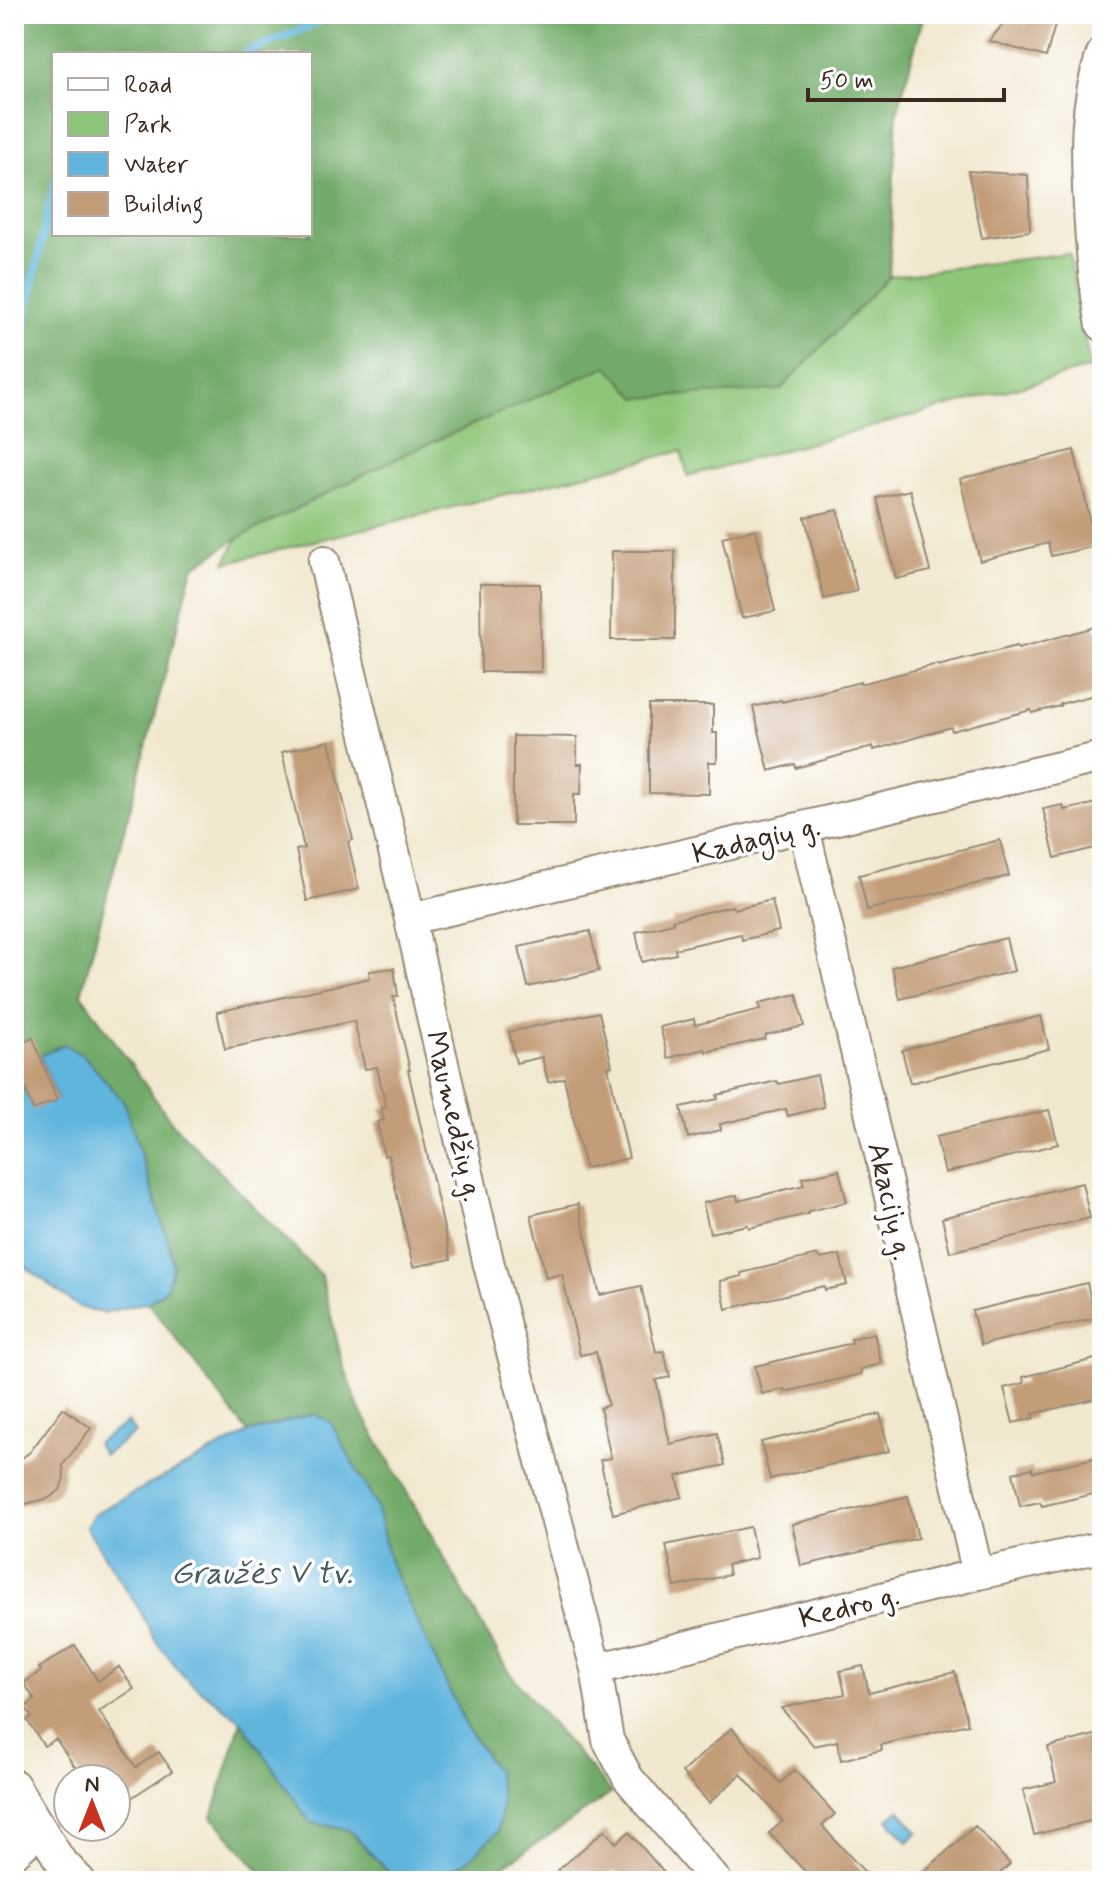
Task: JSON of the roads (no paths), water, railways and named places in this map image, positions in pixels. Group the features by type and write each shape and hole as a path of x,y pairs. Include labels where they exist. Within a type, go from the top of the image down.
{"street":[{"path":"1102,54 1096,69 1087,119 1087,171 1097,248 1095,292 1102,325"},
{"name":"Maumedžių g.","path":"324,561 489,1265 596,1669 608,1740 628,1778 716,1881"},
{"name":"Kadagių g.","path":"410,919 1102,757"},
{"name":"Akacijų g.","path":"804,828 978,1574"},
{"name":"Kedro g.","path":"596,1669 978,1574 1102,1547"},
{"path":"14,1785 59,1859 80,1881"},
{"path":"14,1853 41,1829"}],"water":[{"path":"64,1044 85,1057 124,1102 173,1265 166,1289 148,1302 103,1313 79,1307 14,1258 14,1061 33,1109 57,1099 40,1056"},
{"name":"Graužės V tv.","path":"312,1414 330,1421 376,1505 390,1563 467,1728 496,1771 502,1801 498,1832 466,1862 426,1881 394,1878 349,1830 310,1822 241,1721 184,1677 155,1640 139,1609 86,1527 95,1513 248,1433"},
{"path":"128,1422 135,1433 104,1455 96,1444"},
{"path":"899,1810 918,1832 908,1842 888,1819"}],"waterway":[{"path":"249,52 337,14"},
{"path":"14,372 52,193"}]}
